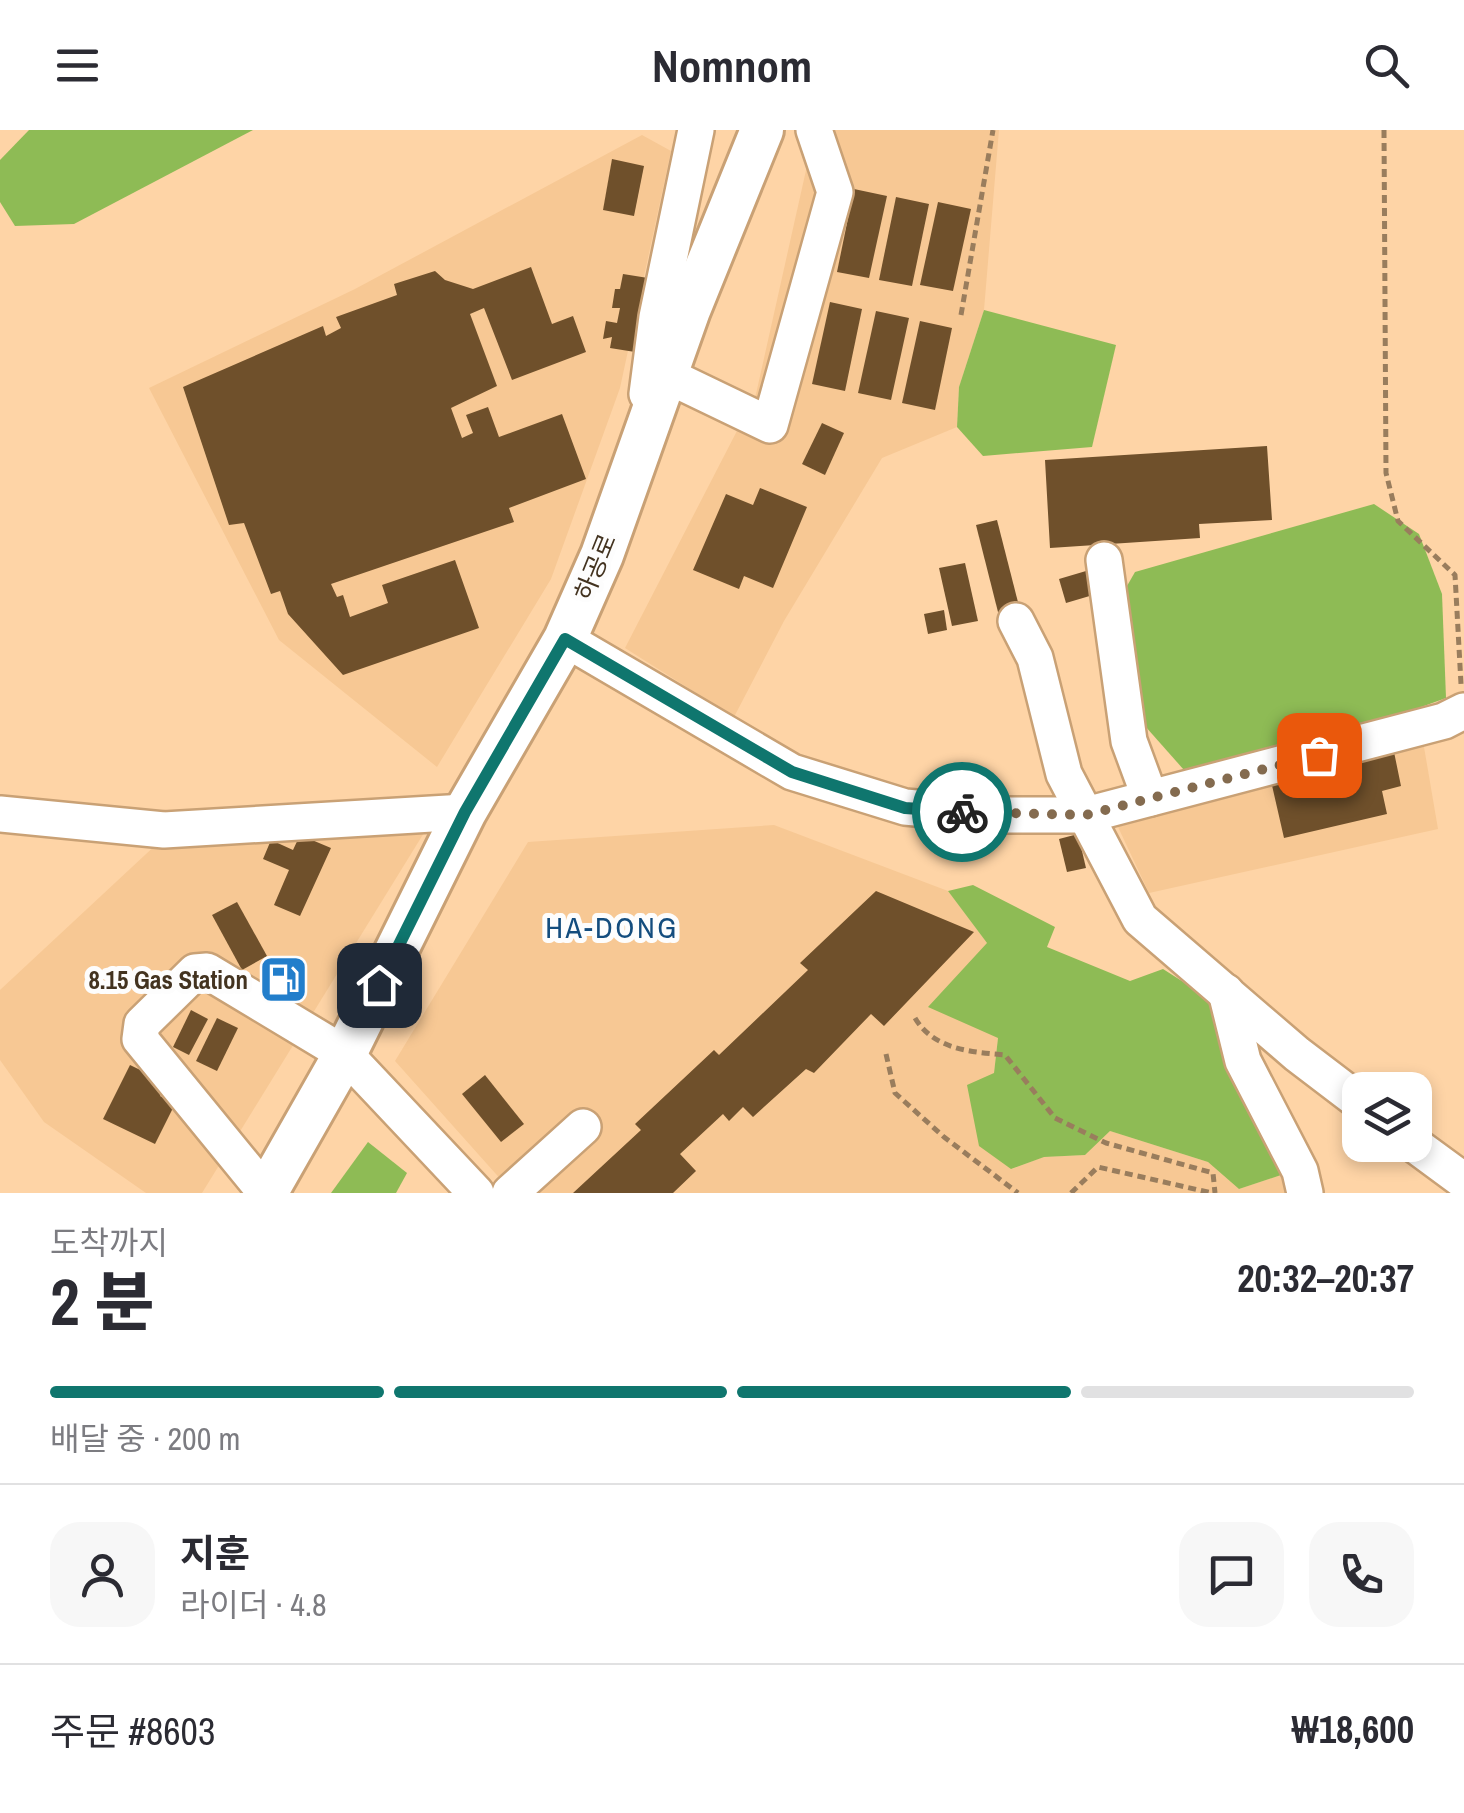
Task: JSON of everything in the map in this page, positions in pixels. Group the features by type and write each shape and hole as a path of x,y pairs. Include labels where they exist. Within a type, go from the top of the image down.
{"main road":[{"name":"하공로","path":"266,1193 345,1054 465,812 565,639 602,555 666,374 762,130"}],"street":[{"path":"640,446 657,317 696,130"},
{"path":"666,374 770,425 835,192 814,130"},
{"path":"1104,560 1129,740 1150,798"},
{"path":"1016,621 1035,658 1064,774 1140,919 1342,1087"},
{"path":"565,639 792,772 905,808 1086,815 1444,721 1463,711"},
{"path":"0,814 164,830 465,812"},
{"path":"266,1193 140,1038 142,1024 195,972 207,972 345,1054 476,1193"},
{"path":"1226,992 1244,1061 1300,1170 1304,1193"},
{"path":"510,1193 583,1127"},
{"path":"1432,1157 1464,1182"}],"path":[{"path":"961,315 993,130"},
{"path":"1384,130 1386,473 1398,522 1454,575 1463,711"},
{"path":"915,1018 921,1028 957,1050 1006,1055 1054,1118 1106,1143 1213,1174 1213,1193 1098,1166 1070,1193"},
{"path":"886,1054 895,1094 944,1138 1018,1193"}],"shaded area":[{"path":"815,130 999,130 984,310 959,387 957,427 882,458 784,621 734,717 625,648 756,394"},
{"path":"642,135 671,151 620,388 551,579 437,767 279,640 149,388 355,289"},
{"path":"1423,741 1438,829 1149,893 1118,827"},
{"path":"774,825 948,891 987,943 998,1038 994,1073 1012,1169 1043,1157 1085,1155 1110,1131 1208,1162 1239,1189 1290,1172 1290,1193 513,1193 395,1061 528,842"},
{"path":"427,828 202,1193 146,1193 44,1122 0,1060 0,990 160,841"}],"green space":[{"path":"29,130 253,130 74,224 15,226 0,202 0,160"},
{"path":"984,310 1116,345 1092,447 983,456 957,427 959,387"},
{"path":"1374,504 1419,534 1442,594 1446,698 1347,734 1184,770 1145,726 1123,593 1135,572"},
{"path":"973,885 1055,927 1047,947 1130,981 1163,969 1207,997 1234,1065 1290,1172 1239,1189 1208,1162 1110,1131 1085,1155 1044,1157 1011,1169 979,1146 967,1085 994,1073 998,1038 928,1007 987,943 948,891"},
{"path":"368,1142 407,1173 396,1193 331,1193"}],"building":[{"path":"612,159 644,166 634,216 603,210"},
{"path":"854,189 887,196 869,278 837,272"},
{"path":"896,197 929,204 912,286 879,280"},
{"path":"938,202 971,209 953,291 920,285"},
{"path":"531,267 552,324 573,316 586,352 512,380 484,308 470,314 497,386 451,408 462,438 473,433 466,415 488,407 499,437 562,414 586,479 509,508 514,522 331,584 337,597 343,595 350,617 388,603 382,585 455,560 479,628 343,675 288,614 280,591 271,594 244,523 229,525 183,387 323,326 326,336 341,328 336,317 397,295 394,284 435,271 445,280 473,289"},
{"path":"623,274 648,278 635,352 610,348 612,337 603,339 606,321 617,323 620,308 612,308"},
{"path":"830,302 862,309 845,391 812,384"},
{"path":"876,311 909,318 891,400 858,393"},
{"path":"920,321 952,328 935,410 902,403"},
{"path":"822,423 844,433 825,475 802,464"},
{"path":"1267,446 1272,520 1199,524 1200,538 1050,548 1045,460"},
{"path":"760,488 807,507 773,588 744,576 739,589 693,570 726,494 753,505"},
{"path":"997,520 1020,610 999,616 976,525"},
{"path":"965,563 978,621 952,626 939,568"},
{"path":"1086,571 1093,595 1066,603 1059,579"},
{"path":"944,610 947,630 928,634 924,614"},
{"path":"1394,752 1401,786 1382,791 1387,814 1284,838 1271,781"},
{"path":"1078,834 1086,868 1067,872 1059,839"},
{"path":"300,835 331,848 300,916 274,905 289,870 263,859 271,840 293,850"},
{"path":"876,891 974,932 884,1026 871,1014 814,1073 806,1069 753,1117 743,1107 729,1121 723,1114 680,1154 696,1171 673,1193 573,1193 641,1130 635,1124 714,1050 719,1055 808,970 800,963"},
{"path":"237,902 267,956 242,970 212,915"},
{"path":"191,1010 208,1019 189,1055 173,1047"},
{"path":"217,1018 238,1028 217,1071 196,1061"},
{"path":"130,1065 167,1083 160,1096 175,1104 155,1144 103,1119"},
{"path":"485,1075 524,1124 501,1142 462,1094"}],"way so far":[{"path":"962,812 1086,815 1319,755"}],"place":[{"name":"8.15 Gas Station","path":"283,980"}],"district":[{"name":"HA-DONG","path":"612,927"}],"route":[{"path":"379,985 465,812 565,639 792,772 905,808 962,812"}]}
